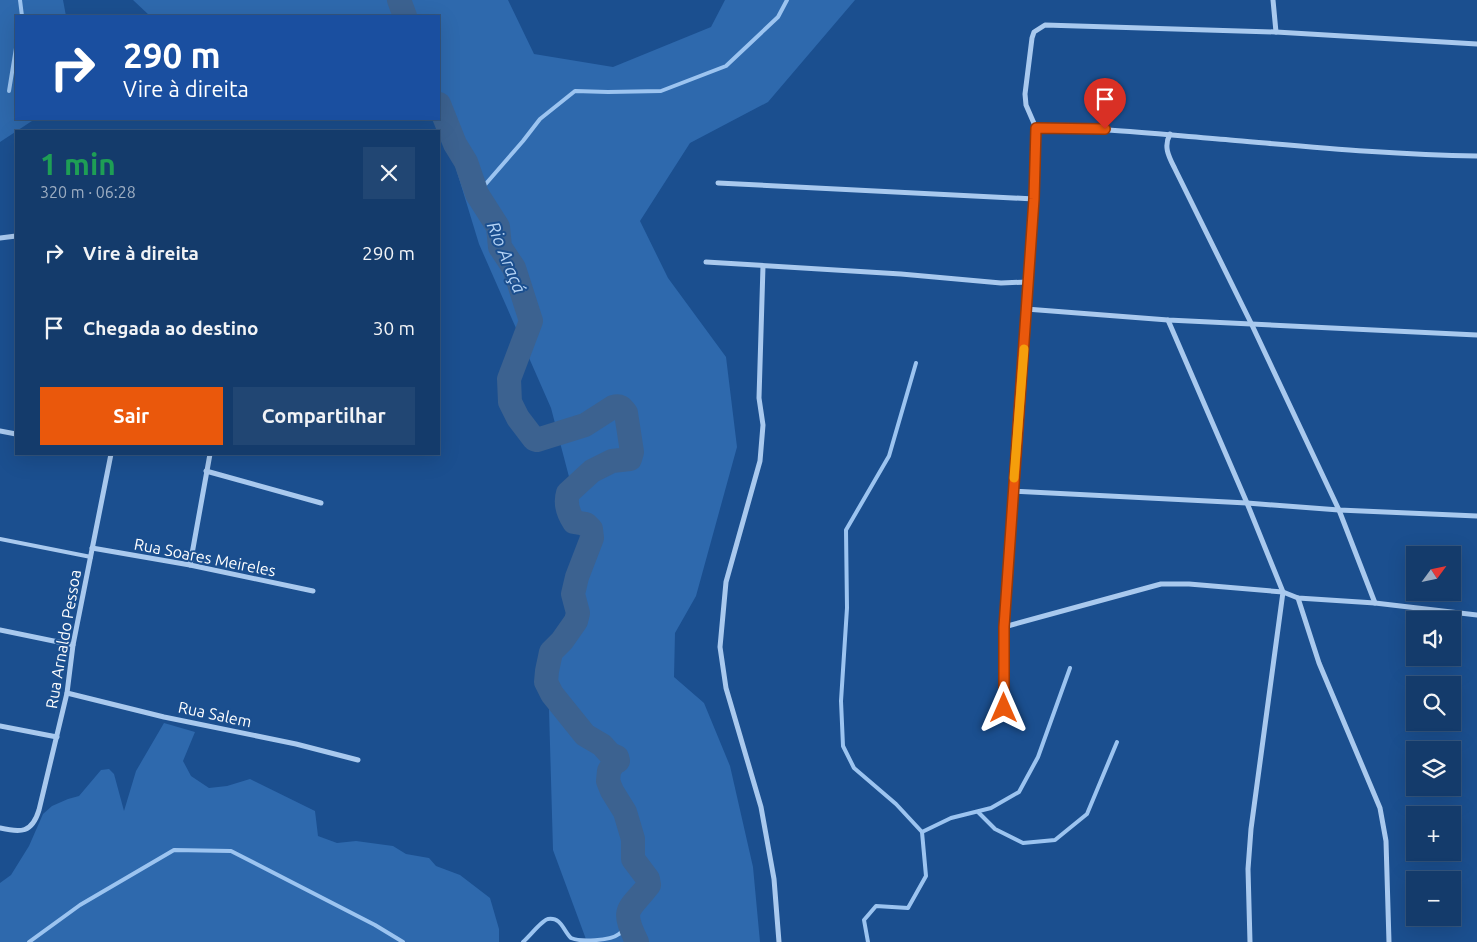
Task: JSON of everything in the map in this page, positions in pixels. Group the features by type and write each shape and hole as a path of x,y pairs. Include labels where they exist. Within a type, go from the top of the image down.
{"street":[{"path":"1273,0 1276,32"},
{"path":"1004,708 1004,627 1034,199 1036,128 1026,105 1025,94 1034,32 1045,25 1276,32 1477,44"},
{"path":"1036,128 1096,128 1435,156 1477,156"},
{"path":"1170,134 1166,141 1166,148 1174,169 1251,323 1339,510 1375,603"},
{"path":"718,183 1034,199"},
{"path":"0,240 15,236"},
{"path":"706,262 1001,282 1027,282"},
{"path":"763,266 759,398 763,425 760,461 726,582 720,647 726,688 761,807 774,879 779,942"},
{"path":"1026,309 1168,320 1477,335"},
{"path":"1168,320 1247,503 1283,592 1251,829 1248,869 1250,942"},
{"path":"0,431 15,434"},
{"name":"Rua Arnaldo Pessoa","path":"0,828 20,831 31,827 39,810 67,693 73,645 111,455"},
{"path":"190,565 210,455"},
{"path":"206,471 321,503"},
{"path":"1013,491 1477,516"},
{"name":"Rua Soares Meireles","path":"92,548 190,565 313,591"},
{"path":"1004,627 1161,584 1189,584 1283,592 1298,598 1375,603 1477,615"},
{"path":"1298,598 1320,663 1380,808 1386,841 1390,942"},
{"path":"0,630 73,645"},
{"name":"Rua Salem","path":"67,693 164,717 296,744 358,760"},
{"path":"0,726 57,737"}],"lane":[{"path":"0,539 91,557"}],"shaded area":[{"path":"0,0 63,0 66,15 15,15 15,120 33,120 18,130 15,130 15,132 0,142"},
{"path":"133,0 508,0 534,54 613,67 711,27 725,0 855,0 768,102 690,143 640,221 668,278 726,357 737,447 696,596 675,633 674,677 704,703 730,766 753,867 760,942 587,942 553,850 548,674 590,557 551,408 479,244 440,116 440,15 149,15"},
{"path":"164,723 195,732 183,761 191,776 209,788 227,786 250,779 315,811 318,836 337,843 356,841 393,846 406,854 429,858 436,866 460,875 490,898 499,929 499,942 0,942 0,883 11,875 29,846 43,814 52,806 79,796 101,770 109,769 114,774 124,811 136,771"}],"waterway":[{"path":"20,0 22,15"},
{"name":"Rio Araçá","path":"399,0 405,15"},
{"path":"477,194 540,119 575,91 661,91 726,66 778,17 787,0"},
{"path":"9,91 15,54"},
{"name":"Rio Araçá","path":"440,106 455,144 466,162 477,194 498,227 500,247 514,268 531,321 509,379 510,402 518,418 534,439 537,440 585,425 613,407 621,407 626,413 632,452 630,459 612,461 592,471 568,493 567,504 572,519 574,522 586,524 591,529 592,538 577,577 573,594 578,613 576,621 562,641 551,652 546,682 552,694 585,735 617,757 618,761 613,764 609,771 608,781 625,812 633,839 633,859 648,879 649,885 629,910 629,922 637,942"},
{"path":"868,942 864,920 876,906 908,908 926,876 922,832 896,804 854,768 843,746 841,701 847,608 846,530 889,456 916,363"},
{"path":"922,832 951,818 991,808 1019,792 1038,757 1070,668"},
{"path":"978,812 995,829 1023,843 1055,840 1087,814 1117,742"},
{"path":"29,942 80,905 174,850 231,851 375,925 403,942"},
{"path":"523,942 539,925 548,919 559,922 571,938 588,940 615,936 624,930 628,921"}],"slow traffic":[{"path":"1014,478 1024,349"}],"route":[{"path":"1004,708 1004,627 1034,199 1036,128 1105,129"}]}
